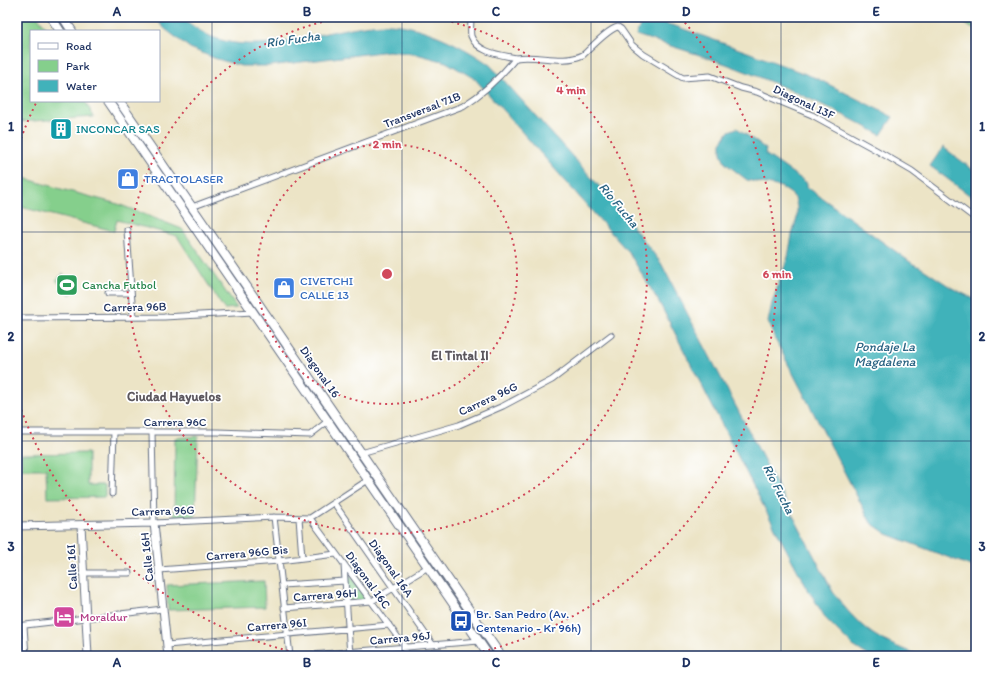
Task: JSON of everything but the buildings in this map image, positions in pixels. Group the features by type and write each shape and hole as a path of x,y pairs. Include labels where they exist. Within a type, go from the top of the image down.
{"main road":[{"path":"51,17 59,30"},
{"path":"63,17 71,30"},
{"name":"Diagonal 16","path":"109,102 487,654"},
{"name":"Diagonal 16","path":"120,102 502,656"}],"street":[{"path":"471,17 471,36 476,44 486,51 516,58"},
{"name":"Diagonal 13F","path":"516,58 541,57 558,60 578,57 583,55 609,31 618,27 632,45 643,54 683,78 710,76 741,88 757,92 812,115 912,171 976,219"},
{"name":"Transversal 71B","path":"192,207 463,106 476,98 502,74 516,58"},
{"path":"127,230 133,317"},
{"path":"108,293 131,293"},
{"name":"Carrera 96B","path":"17,318 133,317 253,312"},
{"name":"Carrera 96G","path":"361,453 459,425 503,406 552,380 610,335"},
{"name":"Carrera 96C","path":"17,432 217,432 310,435 328,421"},
{"path":"112,494 114,432"},
{"name":"Calle 16H","path":"152,432 154,523 168,656"},
{"path":"310,518 368,480"},
{"name":"Diagonal 16A","path":"334,503 433,645"},
{"path":"274,517 290,656"},
{"name":"Carrera 96G","path":"17,526 154,523 274,517 310,518"},
{"path":"299,518 302,558"},
{"name":"Diagonal 16C","path":"310,518 405,647"},
{"name":"Calle 16I","path":"81,525 88,656"},
{"name":"Carrera 96G Bis","path":"159,570 279,561 336,554"},
{"path":"344,564 350,654"},
{"name":"Carrera 96H","path":"284,608 372,601 428,566"},
{"path":"83,573 129,573"},
{"path":"282,586 345,581"},
{"path":"17,626 163,609"},
{"path":"24,626 26,656"},
{"name":"Carrera 96I","path":"167,645 389,626"},
{"name":"Carrera 96J","path":"299,656 350,654 405,647 479,641"},
{"path":"405,647 406,656"}],"green space":[{"path":"17,17 38,17 48,30 30,30 30,102 86,102 94,117 17,122"},
{"path":"955,17 976,17 976,31"},
{"path":"17,176 118,204 182,229 237,308 224,309 177,236 117,220 114,231 17,206"},
{"name":"Cancha Futbol","path":"63,274 77,289 70,295 56,280"},
{"path":"198,436 195,516 174,517 175,438"},
{"path":"88,453 88,485 105,485 105,497 47,498 46,469 22,469 21,454"},
{"path":"346,571 349,574 367,600 347,600"},
{"path":"264,581 265,607 168,610 167,585"}],"water":[{"name":"Río Fucha","path":"154,17 182,17 199,30 220,40 243,44 292,40 366,26 389,24 402,25 428,32 442,38 490,65 617,206 661,263 833,592 851,614 873,634 891,644 921,656 869,656 853,646 826,619 803,581 766,511 659,302 629,253 475,79 446,62 420,55 389,51 269,66 241,66 214,58 190,48 165,29"},
{"path":"643,18 675,26 816,78 893,117 881,135 805,96 766,80 715,60 636,35"},
{"name":"Pondaje La Magdalena","path":"737,128 766,149 765,154 807,183 807,187 913,264 952,288 976,300 976,568 887,534 871,523 775,339 768,322 772,303 788,257 797,218 797,207 795,198 781,187 747,180 725,163 721,153 721,143 729,131"},
{"path":"943,147 976,172 976,200 930,166"}],"place":[{"name":"INCONCAR SAS","path":"61,129"},
{"name":"TRACTOLASER","path":"128,179"},
{"name":"Cancha Futbol","path":"67,285"},
{"name":"CIVETCHI CALLE 13","path":"284,288"},
{"name":"Moraldur","path":"64,617"},
{"name":"Br. San Pedro (Av. Centenario - Kr 96h)","path":"461,621"}],"district":[{"name":"El Tintal II","path":"460,355"},
{"name":"Ciudad Hayuelos","path":"174,396"}]}
